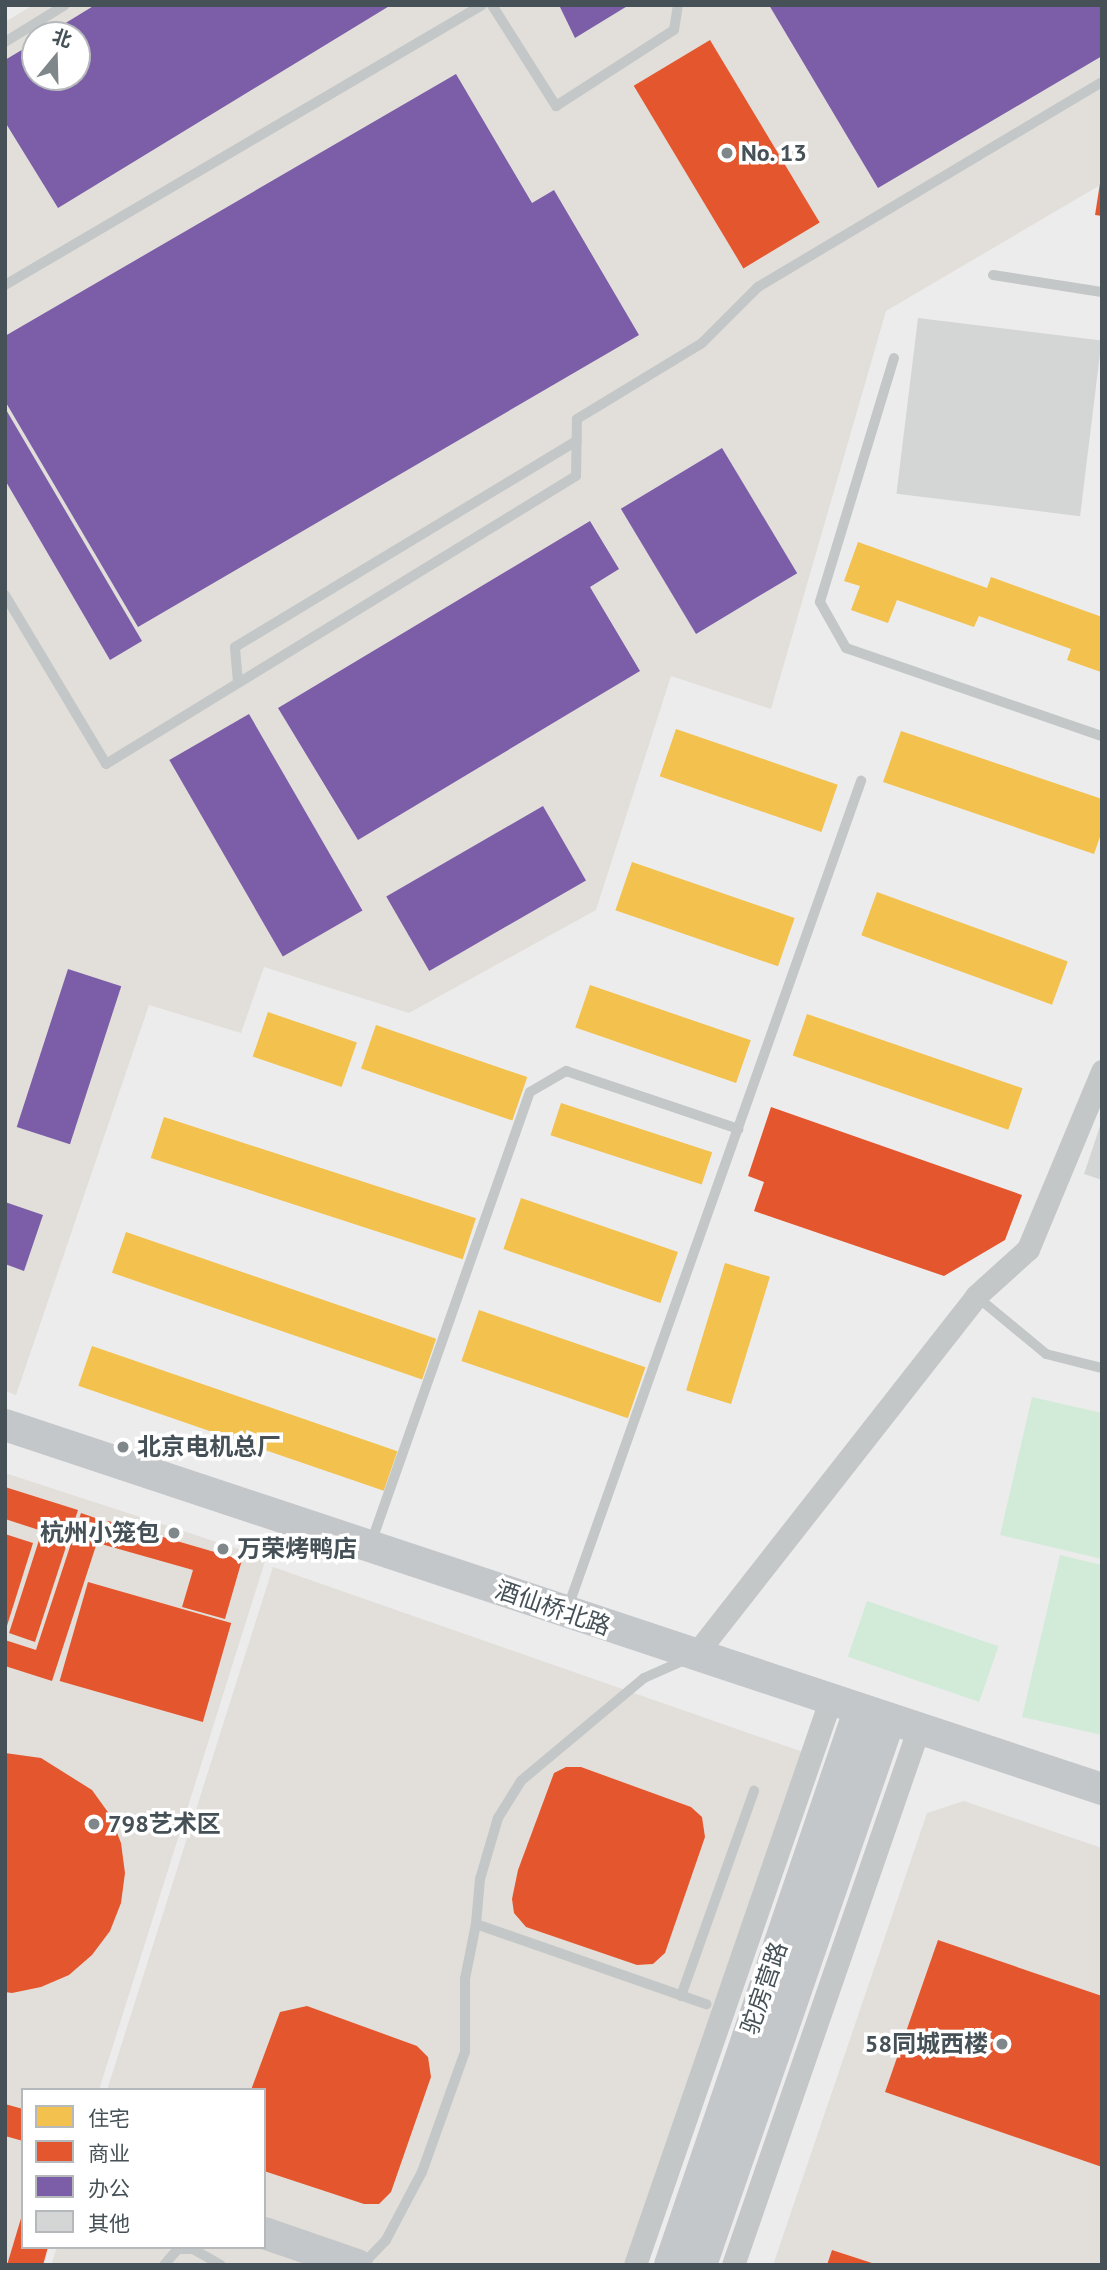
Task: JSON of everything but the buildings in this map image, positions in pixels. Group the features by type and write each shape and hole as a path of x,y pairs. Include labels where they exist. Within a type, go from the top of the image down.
{"street":[{"path":"695,1656 976,1296 1028,1249 1102,1071"},
{"name":"酒仙桥北路","path":"5,1425 370,1545 844,1706 1102,1789"},
{"path":"635,2265 844,1706"},
{"name":"驼房营路","path":"670,2265 844,1706"},
{"path":"733,2265 904,1725"},
{"name":"驼房营路","path":"701,2265 904,1725"},
{"path":"266,2234 359,2265"}],"lane":[{"path":"5,42 65,5"},
{"path":"5,285 482,5"},
{"path":"492,5 556,106 674,30 678,5"},
{"path":"5,595 106,764 576,476 578,419 702,343 758,287 1102,82"},
{"path":"993,275 1102,292"},
{"path":"894,358 820,602 846,648 1102,736"},
{"path":"238,682 235,647 577,441"},
{"path":"566,1613 861,781"},
{"path":"370,1545 530,1092 566,1071 738,1129"},
{"path":"976,1296 1046,1354 1102,1368"},
{"path":"359,2265 386,2240 422,2172 465,2052 465,1979 476,1924 480,1879 498,1818 522,1781 645,1678 695,1656"},
{"path":"681,1996 754,1791"},
{"path":"476,1924 705,2004"},
{"path":"164,2265 177,2249 193,2249 221,2265"}],"shaded area":[{"path":"33,5 1102,5 1102,184 886,311 771,709 671,676 596,910 409,1013 264,967 241,1033 149,1005 16,1395 5,1391 5,22"},
{"name":"798艺术区","path":"5,1473 266,1558 100,2088 21,2088 21,2249 48,2249 44,2265 5,2265"},
{"path":"273,1567 803,1752 628,2265 51,2265 56,2249 266,2249 266,2088 108,2088"},
{"path":"964,1801 1102,1848 1102,2265 773,2265 927,1813"}],"green space":[{"path":"1032,1397 1102,1413 1102,1559 1000,1535"},
{"path":"1060,1555 1102,1565 1102,1735 1022,1717"},
{"path":"867,1601 998,1646 979,1702 848,1657"}],"place":[{"name":"No. 13","path":"727,153"},
{"name":"北京电机总厂","path":"123,1447"},
{"name":"杭州小笼包","path":"174,1533"},
{"name":"万荣烤鸭店","path":"223,1549"},
{"name":"798艺术区","path":"94,1824"},
{"name":"58同城西楼","path":"1002,2044"}]}
